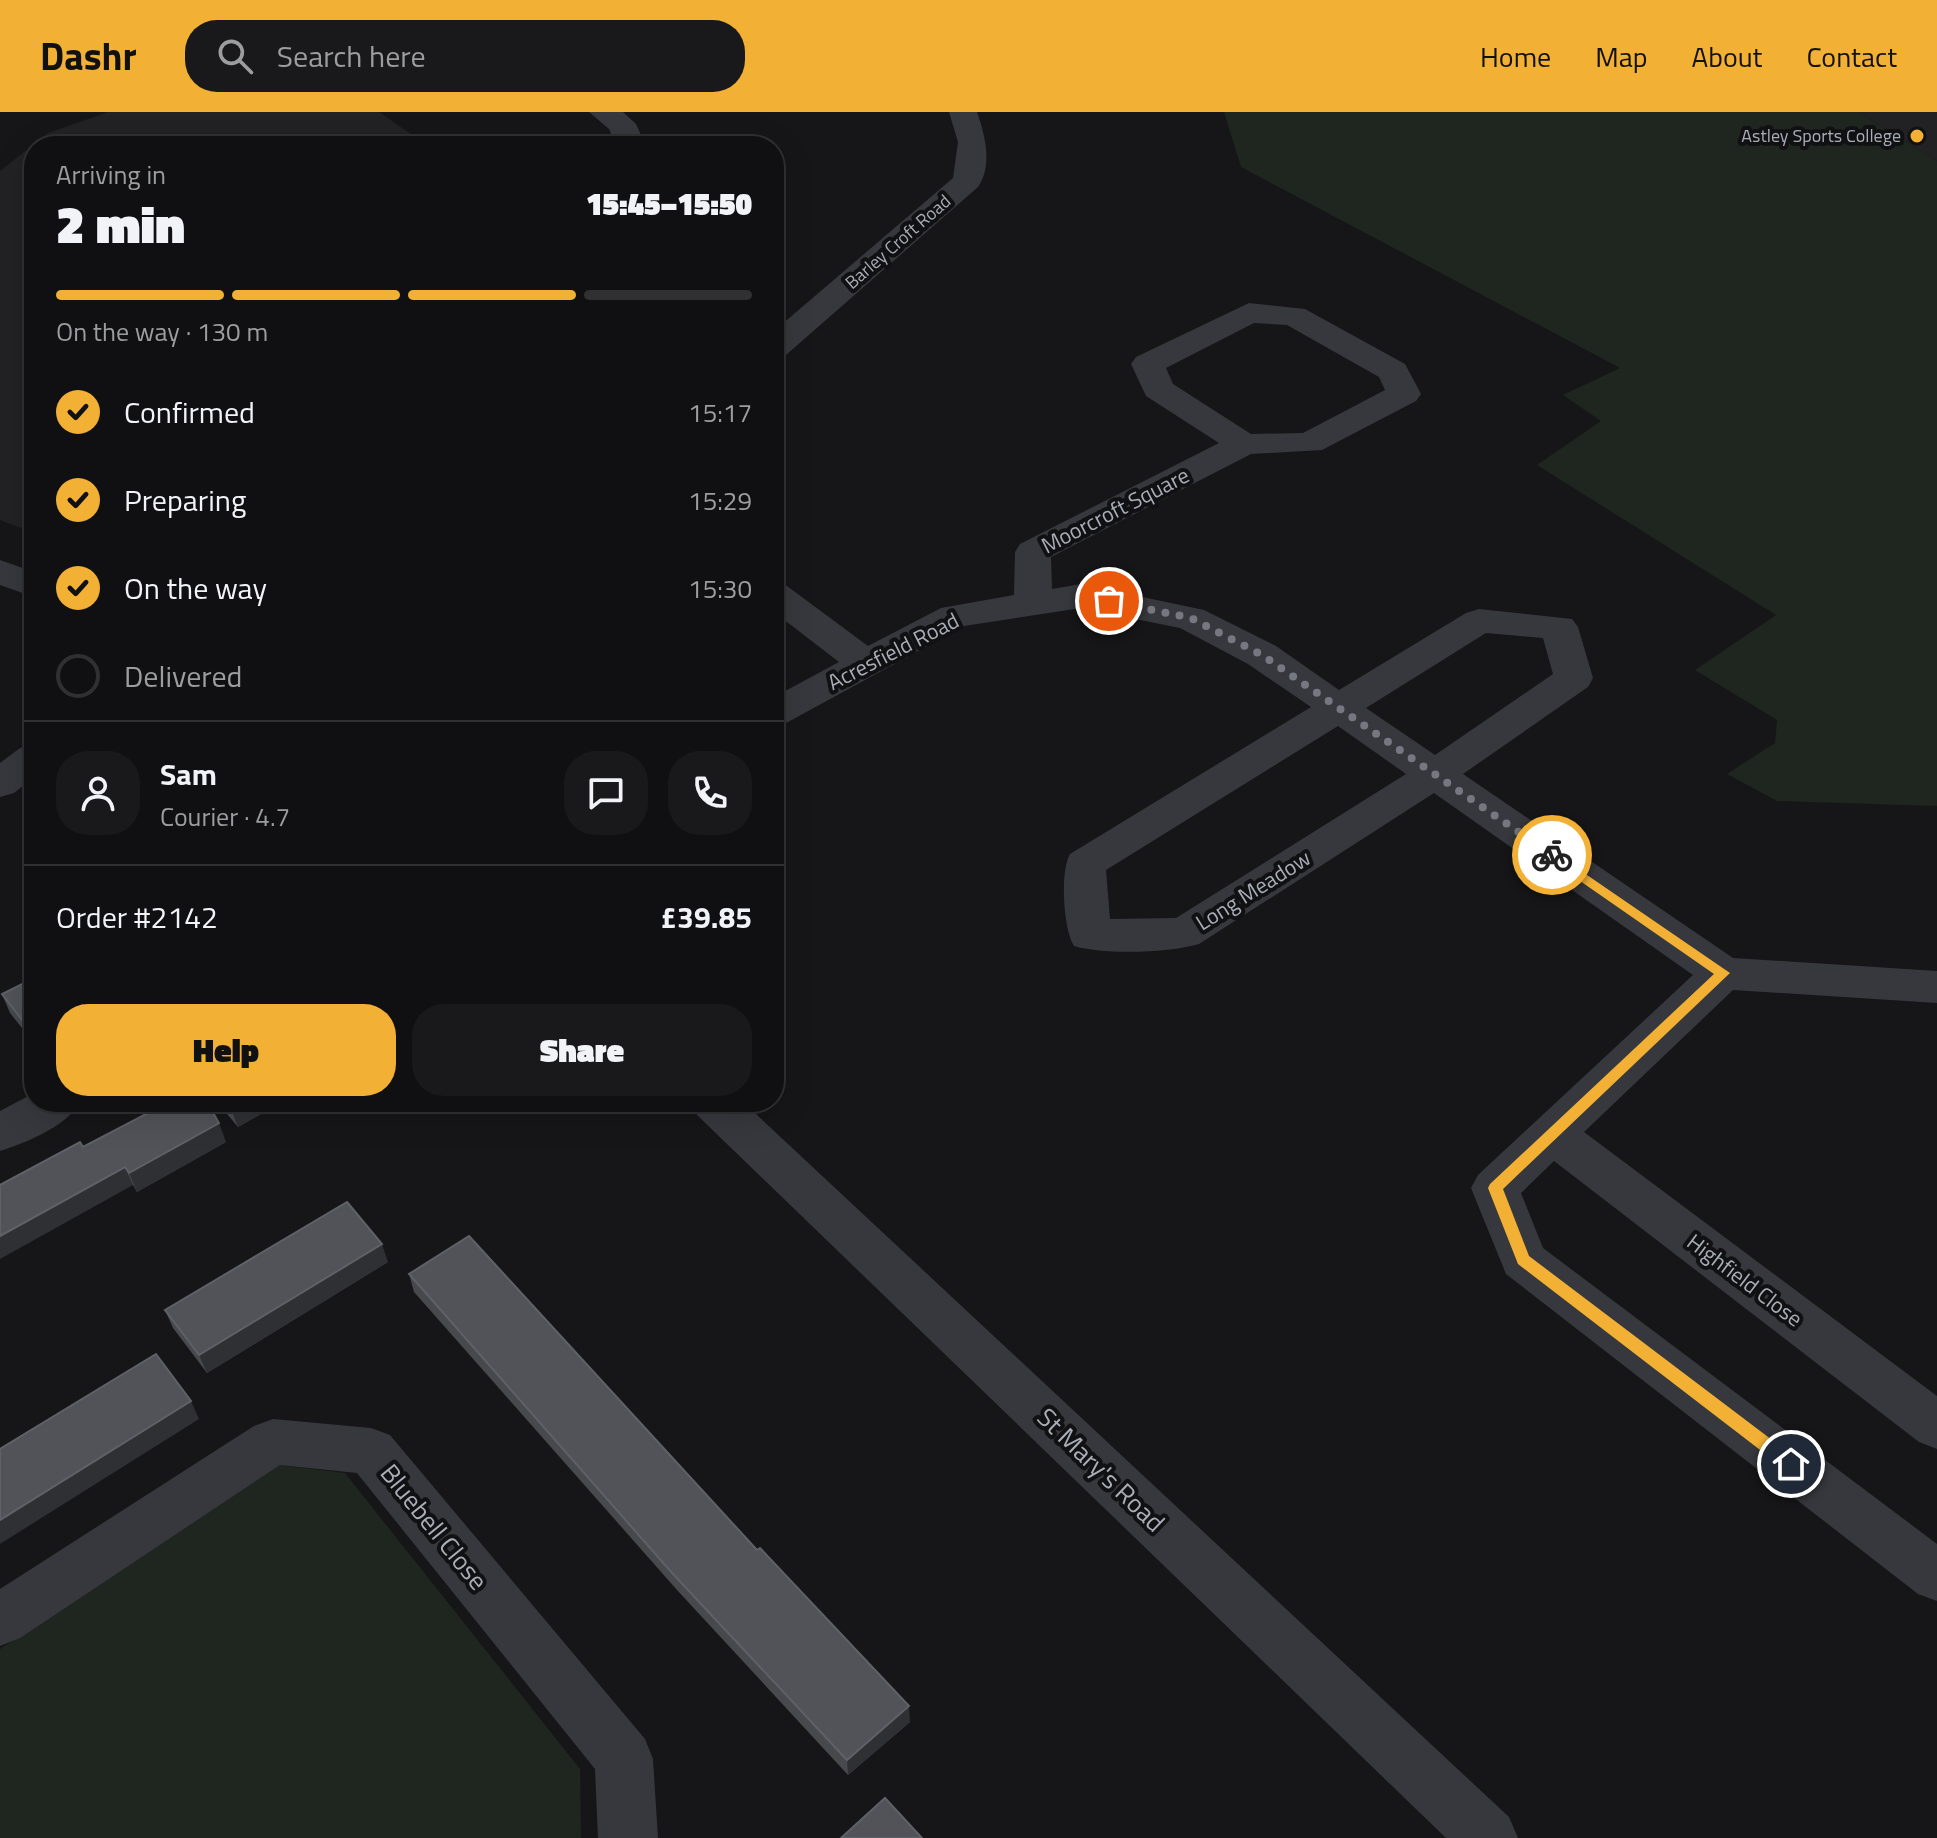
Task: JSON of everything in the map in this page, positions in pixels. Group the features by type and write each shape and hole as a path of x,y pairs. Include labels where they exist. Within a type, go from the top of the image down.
{"street":[{"path":"603,112 622,124 627,136"},
{"name":"Barley Croft Road","path":"784,339 967,181 973,142 963,112"},
{"name":"Moorcroft Square","path":"1033,603 1033,552 1244,444 1310,443 1404,394 1393,371 1294,316 1249,313 1148,364 1158,389 1244,444"},
{"path":"0,571 24,582"},
{"name":"Acresfield Road","path":"784,708 954,616 1081,596 1191,618 1262,655 1723,973"},
{"path":"784,602 866,664"},
{"name":"Long Meadow","path":"1479,621 1559,627 1574,678 1435,774 1184,933 1089,935 1085,864 1338,707 1479,621"},
{"path":"0,783 24,765"},
{"path":"1937,987 1723,973 1495,1188 1523,1260 1937,1576"},
{"path":"0,1133 39,1112"},
{"name":"St Mary's Road","path":"724,1112 1488,1838"},
{"name":"Highfield Close","path":"1553,1134 1937,1426"},
{"name":"Bluebell Close","path":"0,1620 273,1442 371,1451 624,1759 628,1838"}],"shaded area":[{"path":"108,112 379,112 414,136 44,136"},
{"path":"1224,112 1858,112 1937,161 1937,806 1777,801 1727,774 1775,743 1777,720 1695,670 1776,615 1537,465 1601,421 1563,395 1620,368 1241,167"},
{"name":"Astley Sports College","path":"1858,112 1937,112 1937,161"},
{"path":"24,152 24,529 0,520 0,171"},
{"path":"280,1465 345,1473 580,1769 581,1838 0,1838 0,1649"}],"building":[{"path":"24,983 24,1022 2,994"},
{"path":"150,1112 213,1112 219,1123 129,1173 125,1167 0,1236 0,1185 80,1142 83,1147"},
{"path":"347,1202 382,1244 199,1355 165,1310"},
{"path":"469,1236 757,1550 760,1548 909,1706 847,1760 673,1574 409,1274"},
{"path":"156,1354 191,1401 0,1520 0,1449"},
{"path":"885,1798 922,1838 841,1838"}],"way so far":[{"path":"1109,601 1191,618 1262,655 1552,855"}],"place":[{"name":"Astley Sports College","path":"1917,136"}],"route":[{"path":"1552,855 1723,973 1495,1188 1523,1260 1791,1464"}]}
